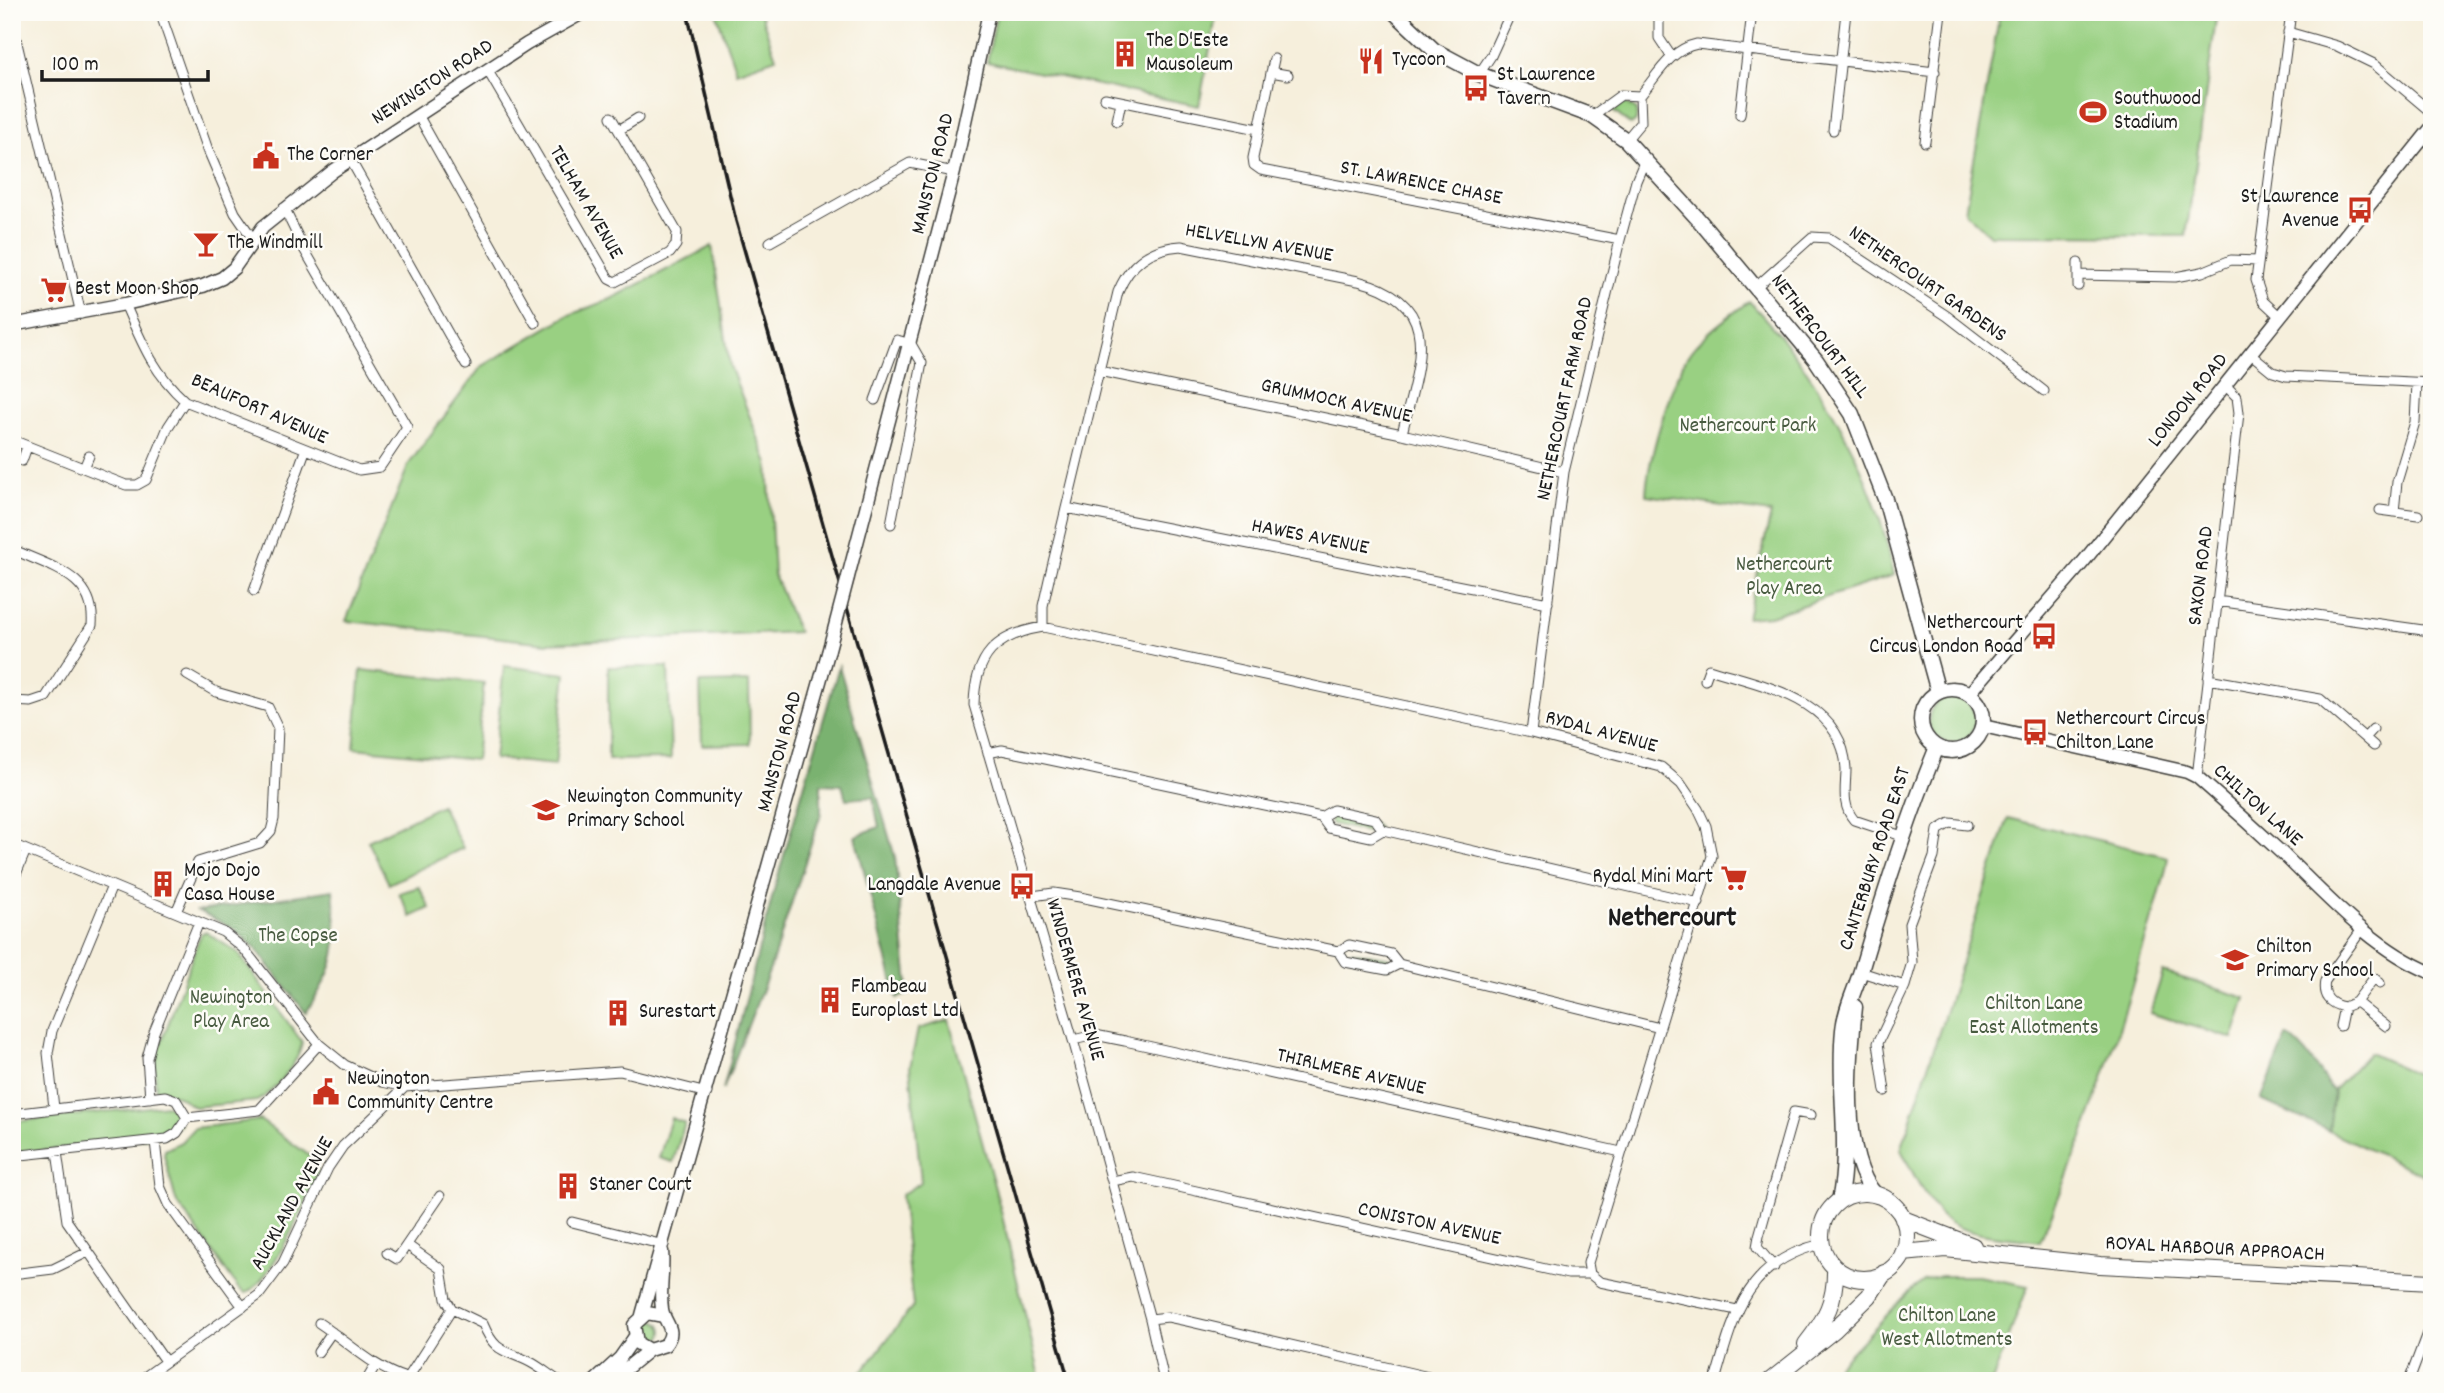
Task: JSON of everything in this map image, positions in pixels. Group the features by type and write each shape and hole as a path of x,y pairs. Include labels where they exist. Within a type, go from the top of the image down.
{"highway":[{"path":"1770,1381 1794,1359 1834,1331 1869,1296 1884,1273 1903,1254 1906,1236 1903,1219 1893,1205 1876,1195 1863,1193 1839,1201 1824,1220 1822,1244 1835,1268 1836,1292 1829,1313 1794,1359"},
{"name":"ROYAL HARBOUR APPROACH","path":"1903,1219 1996,1253"},
{"name":"ROYAL HARBOUR APPROACH","path":"1903,1254 1928,1249 1996,1253 2100,1265 2432,1282"},
{"path":"1835,1268 1854,1278 1864,1279 1884,1273"}],"main road":[{"name":"NEWINGTON ROAD","path":"12,325 81,314 203,286 222,278 234,268 253,239 284,208 350,159 584,12"},
{"name":"MANSTON ROAD","path":"595,1381 620,1358 634,1338 634,1325 642,1315 655,1262 663,1248 911,344 954,172 989,12"},
{"name":"NETHERCOURT HILL","path":"1394,12 1434,50 1479,74 1592,116 1626,140 1756,286 1816,360 1852,414 1902,551 1929,668 1938,692"},
{"name":"LONDON ROAD","path":"1969,694 2084,561 2432,127"},
{"path":"1954,688 1969,694 1981,708 1983,726 1972,744 1952,751 1937,747 1926,736 1921,717 1928,700 1938,692 1954,688"},
{"name":"CHILTON LANE","path":"1983,726 2188,772 2250,822 2362,928 2429,968"},
{"name":"CANTERBURY ROAD EAST","path":"1839,1201 1845,1174 1840,1072 1846,1010 1859,978 1902,835 1937,747"},
{"name":"CANTERBURY ROAD EAST","path":"1859,978 1850,1075 1855,1144 1866,1184 1876,1195"},
{"name":"MANSTON ROAD","path":"611,1381 649,1350 657,1350 669,1341 671,1326 664,1316 663,1248"},
{"path":"642,1315 653,1312 664,1316"},
{"path":"634,1338 649,1350"}],"street":[{"path":"160,12 208,150 235,213 253,239"},
{"path":"1479,74 1492,55 1511,12"},
{"path":"1659,12 1659,38 1671,56"},
{"path":"1741,116 1752,12"},
{"path":"1833,130 1846,12"},
{"path":"1926,142 1941,12"},
{"path":"2279,316 2263,301 2259,291 2258,261 2291,12"},
{"path":"12,22 81,314"},
{"path":"2288,33 2337,46 2374,64 2432,113"},
{"path":"1626,140 1641,122 1640,96 1671,56 1682,47 1697,44 1935,72"},
{"name":"ST. LAWRENCE CHASE","path":"1274,59 1252,158 1254,165 1261,170 1620,240"},
{"name":"TELHAM AVENUE","path":"488,71 608,279 615,282 670,253 676,245 677,233 611,117"},
{"path":"1271,72 1288,75"},
{"path":"1592,116 1621,95 1640,96"},
{"path":"1105,98 1258,129"},
{"path":"1117,121 1121,102"},
{"path":"418,115 536,323"},
{"path":"619,130 638,118"},
{"path":"350,159 466,365"},
{"name":"NETHERCOURT FARM ROAD","path":"1531,733 1564,472 1620,240 1636,181 1645,160"},
{"path":"770,242 910,163 954,172"},
{"name":"BEAUFORT AVENUE","path":"125,304 145,352 163,381 185,401 305,451 359,470 373,471 386,463 407,427 304,249 284,208"},
{"name":"NETHERCOURT GARDENS","path":"1756,286 1812,237 1829,238 1947,316 2044,391"},
{"name":"HELVELLYN AVENUE","path":"1043,627 1043,606 1099,371 1125,275 1150,253 1165,247 1181,246 1377,285 1399,297 1412,312 1420,336 1419,357 1402,434"},
{"path":"2078,275 2175,277 2202,272 2231,260 2258,261"},
{"path":"2078,263 2078,286"},
{"path":"875,400 897,340 911,344"},
{"name":"MANSTON ROAD","path":"891,524 922,363 911,344"},
{"path":"2251,354 2273,372 2286,376 2432,383"},
{"name":"GRUMMOCK AVENUE","path":"1099,371 1402,434 1564,472"},
{"path":"2393,512 2397,482 2415,422 2417,383"},
{"name":"SAXON ROAD","path":"2197,777 2239,413 2237,397 2225,384"},
{"path":"15,441 126,485 137,485 146,480 168,427 185,401"},
{"path":"22,461 27,447"},
{"path":"254,591 305,451"},
{"path":"84,468 89,456"},
{"name":"HAWES AVENUE","path":"1066,508 1548,603"},
{"path":"2380,510 2418,515"},
{"path":"12,549 74,578 88,593 93,613 92,625 46,697 31,702 12,701"},
{"path":"2217,601 2430,631"},
{"name":"RYDAL AVENUE","path":"1043,627 1639,759 1661,767 1681,784 1698,809 1712,848 1699,903 1588,1263 1590,1274"},
{"name":"WINDERMERE AVENUE","path":"1043,627 1009,635 987,654 979,670 974,705 1073,1040 1150,1319 1164,1381"},
{"path":"1705,680 1710,669 1787,694 1819,712 1833,728 1843,750 1845,807 1849,815 1854,820 1902,835"},
{"path":"176,912 198,862 260,843 268,836 274,818 276,782 278,727 268,707 216,692 187,675"},
{"path":"2208,680 2320,698 2374,747"},
{"path":"2365,737 2372,729"},
{"path":"988,753 1002,750 1321,817 1334,810 1375,819 1383,830 1699,903"},
{"path":"1321,817 1329,828 1371,837 1383,830"},
{"path":"1885,1091 1878,1043 1905,986 1912,962 1909,924 1934,858 1938,830 1950,823 1967,825"},
{"path":"12,844 223,932 244,949 318,1044 345,1065 366,1076 405,1087 620,1071 707,1093"},
{"path":"12,884 26,850"},
{"path":"54,1108 48,1053 52,1031 112,886"},
{"path":"1032,896 1054,893 1080,897 1338,951 1349,945 1380,951 1391,954 1399,964 1660,1028"},
{"path":"150,1097 147,1058 153,1032 199,922"},
{"path":"2362,928 2325,981 2323,990 2328,999 2344,1007 2356,1002 2374,978 2380,983"},
{"path":"1338,951 1345,962 1387,970 1399,964"},
{"path":"1859,978 1905,986"},
{"path":"2356,1002 2386,1026"},
{"path":"2340,1027 2344,1007"},
{"name":"THIRLMERE AVENUE","path":"1073,1040 1095,1035 1115,1039 1621,1153"},
{"path":"12,1156 155,1141 177,1133 187,1118 259,1110 318,1044"},
{"name":"AUCKLAND AVENUE","path":"138,1381 259,1295 283,1263 328,1168 343,1146 405,1087"},
{"path":"12,1114 150,1097 176,1100 187,1118"},
{"path":"1774,1266 1757,1247 1759,1236 1794,1112 1811,1115"},
{"path":"155,1141 160,1186 168,1204 243,1307"},
{"path":"57,1152 67,1221 165,1361"},
{"name":"CONISTON AVENUE","path":"1112,1181 1133,1177 1568,1274 1590,1274 1600,1282 1737,1310"},
{"path":"387,1253 397,1259 440,1196"},
{"path":"572,1222 663,1248"},
{"path":"1715,1381 1737,1310 1755,1281 1794,1251 1822,1244"},
{"path":"407,1245 441,1269 446,1299 452,1309 483,1324 490,1341 513,1357 526,1360 559,1381"},
{"path":"12,1274 53,1269 89,1252"},
{"path":"319,1323 368,1357 375,1366 406,1380 452,1309"},
{"path":"1150,1319 1168,1317 1446,1381"},
{"path":"2409,1381 2432,1320"},
{"path":"318,1352 332,1332"},
{"path":"366,1381 375,1366"}],"green space":[{"path":"716,12 760,12 776,58 736,72"},
{"path":"997,12 1217,12 1199,106 987,62"},
{"name":"Southwood Stadium","path":"2000,12 2217,12 2186,236 1990,235 1965,212"},
{"path":"1625,103 1637,110 1636,121 1631,125 1613,111"},
{"path":"712,246 730,366 768,463 774,575 798,632 547,643 346,621 409,464 481,367 567,316 611,299"},
{"name":"Nethercourt Park","path":"1749,301 1799,361 1841,428 1873,499 1894,575 1770,616 1747,618 1771,513 1646,495 1662,420 1684,363 1704,337"},
{"path":"504,666 566,674 555,765 494,759"},
{"path":"839,666 895,857 909,994 897,998 855,836 879,827 873,797 846,799 842,785 821,784 821,813 770,969 723,1090 775,886"},
{"path":"608,667 668,667 671,759 608,760"},
{"path":"361,670 484,683 476,760 354,748"},
{"path":"749,682 750,744 702,745 700,683"},
{"path":"1952,697 1968,704 1975,720 1968,736 1952,743 1936,736 1929,720 1936,704"},
{"path":"441,805 463,848 389,884 368,841"},
{"path":"1334,815 1374,823 1378,828 1372,833 1331,824 1329,818"},
{"name":"Chilton Lane East Allotments","path":"2008,818 2168,857 2160,894 2108,1064 2083,1135 2040,1241 1990,1236 1954,1225 1932,1204 1901,1150"},
{"path":"419,887 430,908 411,917 399,893"},
{"name":"The Copse","path":"333,890 336,928 334,955 325,980 306,1013 255,948 233,928 198,911"},
{"name":"Newington Play Area","path":"206,932 238,953 302,1042 297,1058 285,1075 271,1091 257,1101 194,1107 178,1096 156,1091 155,1068 159,1049 201,933"},
{"path":"1352,951 1390,958 1392,963 1389,966 1350,958 1347,953"},
{"path":"2163,972 2246,998 2233,1039 2150,1013"},
{"path":"949,1020 1000,1207 1041,1381 855,1381 913,1306 901,1195 921,1182 910,1067 918,1029"},
{"path":"2287,1036 2307,1054 2334,1092 2329,1131 2261,1100"},
{"path":"2369,1053 2432,1081 2432,1179 2329,1131 2333,1091"},
{"path":"167,1105 178,1112 180,1124 166,1136 12,1154 12,1122"},
{"path":"671,1118 685,1123 673,1162 659,1158"},
{"path":"260,1120 314,1159 318,1170 308,1198 288,1238 265,1275 245,1293 238,1288 176,1201 164,1155 165,1150 181,1142 194,1128"},
{"name":"Chilton Lane West Allotments","path":"1940,1276 1978,1276 2028,1286 1992,1381 1833,1381 1832,1372 1909,1292 1923,1281"},
{"path":"652,1320 660,1323 663,1331 660,1339 652,1342 644,1339 641,1331 644,1323"}],"railway":[{"path":"687,12 736,221 1069,1381"}],"place":[{"name":"The D'Este Mausoleum","path":"1125,54"},
{"name":"Tycoon","path":"1371,61"},
{"name":"St Lawrence Tavern","path":"1476,88"},
{"name":"Southwood Stadium","path":"2093,112"},
{"name":"The Corner","path":"266,156"},
{"name":"St Lawrence Avenue","path":"2360,210"},
{"name":"The Windmill","path":"206,244"},
{"name":"Best Moon Shop","path":"54,290"},
{"name":"Nethercourt Circus London Road","path":"2044,636"},
{"name":"Nethercourt Circus Chilton Lane","path":"2035,732"},
{"name":"Newington Community Primary School","path":"546,810"},
{"name":"Rydal Mini Mart","path":"1734,878"},
{"name":"Mojo Dojo Casa House","path":"163,884"},
{"name":"Langdale Avenue","path":"1022,886"},
{"name":"Chilton Primary School","path":"2235,960"},
{"name":"Flambeau Europlast Ltd","path":"830,1000"},
{"name":"Surestart","path":"618,1013"},
{"name":"Newington Community Centre","path":"326,1092"},
{"name":"Staner Court","path":"568,1186"}],"district":[{"name":"Nethercourt","path":"1672,920"}],"park label":[{"name":"Nethercourt Play Area","path":"1784,578"}]}
